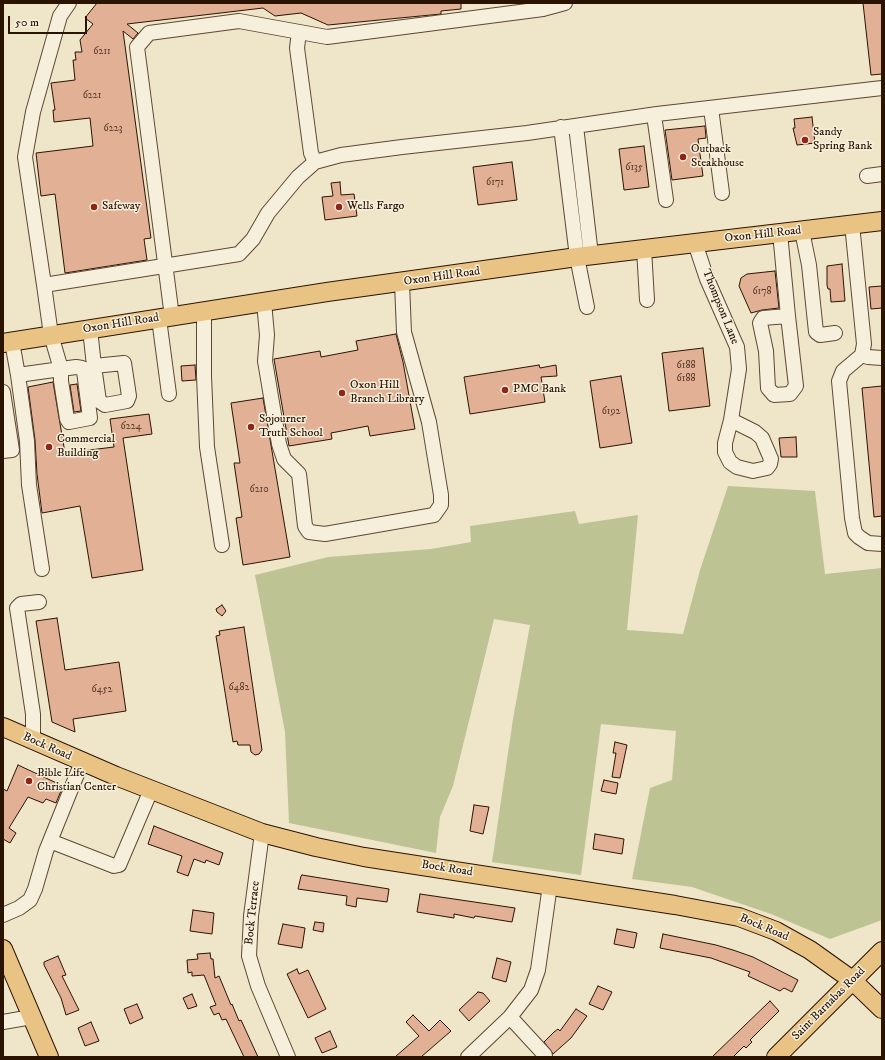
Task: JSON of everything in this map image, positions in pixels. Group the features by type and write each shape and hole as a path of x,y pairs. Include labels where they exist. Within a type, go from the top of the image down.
{"main road":[{"name":"Oxon Hill Road","path":"8,343 264,302 584,256 882,221"},
{"name":"Bock Road","path":"3,727 82,762 262,833 316,847 364,857 550,885 739,917 771,929 795,941 852,980 882,1009"},
{"path":"3,948 50,1057"},
{"name":"Saint Barnabas Road","path":"776,1057 882,951"}],"street":[{"path":"18,375 61,369 51,336 26,157 33,112 60,16 69,3"},
{"path":"168,394 165,318 166,266 137,47 148,33 239,21 327,37 543,9 565,3"},
{"path":"299,32 297,48 311,153 315,162"},
{"path":"44,285 239,254 253,239 268,213 298,177 315,162 341,155 654,115 882,88"},
{"path":"711,108 722,193"},
{"path":"654,115 666,200"},
{"path":"576,126 587,307"},
{"path":"561,128 584,256"},
{"path":"867,176 882,174"},
{"path":"852,224 864,344 862,355 843,371 839,381 852,518 855,533 858,537 868,543 882,544"},
{"path":"802,231 808,265 816,332 820,335 835,333"},
{"path":"780,234 796,386 790,394 774,395 768,388 766,351 760,323 763,318 788,316"},
{"name":"Thompson Lane","path":"695,243 708,279 729,324 737,346 738,369 731,420"},
{"path":"644,249 647,300"},
{"path":"264,302 267,336 265,361 279,444 284,459 299,474 304,526 309,532 325,534 434,515 441,505 441,495 429,422 404,332 402,283"},
{"path":"204,312 204,376 207,448 222,545"},
{"path":"90,329 94,366"},
{"path":"8,343 18,375 27,441 29,485 42,569"},
{"path":"862,355 882,358"},
{"path":"3,392 12,450 3,451"},
{"path":"33,740 33,714 17,608 21,604 39,602"},
{"path":"3,915 19,908 30,900 35,889 50,841 82,762"},
{"path":"50,841 114,866 118,865 151,790"},
{"name":"Bock Terrace","path":"262,833 250,923 249,956 258,986 288,1057"},
{"path":"468,1057 510,1017 528,996 534,982 538,965 550,885"},
{"path":"3,1022 32,1017"},
{"path":"510,1017 545,1055"}],"green space":[{"path":"728,486 815,491 825,574 882,568 882,920 830,939 771,914 692,887 632,879 650,788 672,780 676,731 601,724 581,875 492,862 513,719 530,625 494,619 453,786 440,817 436,853 289,823 285,732 255,575 328,557 431,549 471,542 470,526 575,511 579,524 638,515 627,630 683,634 700,570"}],"building":[{"path":"97,3 461,3 461,9 441,11 441,14 328,25 301,13 275,16 263,8 127,24 138,33 133,39 123,31 151,238 144,239 147,260 65,273 55,194 41,196 36,153 93,146 90,118 54,122 53,110 55,110 51,83 75,80 73,60 76,60 75,52 82,52 80,40 93,24 85,18"},
{"path":"863,3 882,3 882,74 871,75"},
{"path":"812,117 815,143 797,145 793,128 795,128 794,119"},
{"name":"Outback Steakhouse","path":"705,126 706,138 698,139 703,176 672,180 665,130"},
{"path":"644,146 649,187 624,190 619,149"},
{"path":"512,162 517,200 478,205 473,167"},
{"name":"Wells Fargo","path":"340,182 341,195 354,194 357,216 325,220 322,197 333,196 331,183"},
{"path":"842,264 845,301 831,302 830,289 828,289 827,285 827,266"},
{"path":"775,271 779,308 751,313 739,286 741,278 747,274"},
{"path":"882,286 882,308 871,309 869,287"},
{"name":"Oxon Hill Branch Library","path":"396,334 403,362 415,429 370,436 368,426 331,433 332,439 289,446 274,359 320,351 321,357 358,350 356,341"},
{"path":"703,348 710,406 669,411 662,353"},
{"path":"195,365 196,380 182,381 181,366"},
{"name":"PMC Bank","path":"539,365 540,368 556,365 557,376 541,377 545,402 470,414 464,377"},
{"path":"621,376 632,443 600,448 590,381"},
{"path":"53,382 65,453 114,447 110,419 149,414 152,434 123,438 143,570 92,578 80,506 42,513 28,387"},
{"path":"77,384 81,411 74,412 70,385"},
{"path":"882,386 882,516 874,517 862,388"},
{"path":"263,398 290,557 243,565 236,518 242,517 234,463 240,463 231,403"},
{"path":"796,437 797,457 781,457 779,438"},
{"path":"222,605 226,611 222,616 216,609"},
{"path":"57,618 65,670 119,662 126,711 73,719 75,732 52,722 36,621"},
{"path":"244,627 262,750 259,754 255,755 251,752 250,745 238,745 237,741 233,742 216,636 220,635 219,631"},
{"path":"615,742 627,745 620,778 612,777 616,753 613,753"},
{"path":"18,765 63,786 56,803 46,799 43,803 28,797 9,828 16,833 10,843 3,839 3,789 7,791"},
{"path":"604,780 618,783 616,794 601,791"},
{"path":"474,805 489,807 483,834 470,831"},
{"path":"154,826 223,853 219,865 206,860 205,863 194,859 188,876 177,872 182,856 148,844"},
{"path":"595,834 624,839 622,854 593,849"},
{"path":"302,875 389,889 387,902 357,898 356,907 346,905 347,896 298,889"},
{"path":"420,894 515,908 512,922 475,916 474,918 454,914 454,918 417,912"},
{"path":"193,910 214,913 212,934 190,931"},
{"path":"315,922 324,923 323,932 313,930"},
{"path":"283,924 305,928 302,948 278,944"},
{"path":"617,929 637,933 634,948 614,944"},
{"path":"663,934 733,950 753,957 798,980 792,992 784,988 780,991 748,976 750,972 711,958 660,948"},
{"path":"210,953 211,959 213,959 215,978 219,976 231,1005 232,1004 239,1021 241,1020 258,1057 244,1057 226,1019 222,1020 219,1013 214,1015 210,1007 216,1005 204,975 192,976 192,972 188,973 187,960 198,959 197,954"},
{"path":"58,956 66,975 62,976 79,1010 66,1015 61,998 44,965 44,962"},
{"path":"497,958 511,962 506,982 492,978"},
{"path":"297,969 299,974 308,970 326,1009 308,1018 287,974"},
{"path":"598,986 612,992 603,1010 589,1004"},
{"path":"478,992 483,993 490,1001 469,1021 459,1010"},
{"path":"192,994 197,1006 188,1009 183,998"},
{"path":"770,1001 779,1011 750,1040 752,1042 746,1048 744,1046 733,1057 712,1057"},
{"path":"137,1004 143,1018 130,1024 124,1009"},
{"path":"576,1009 587,1016 571,1038 553,1054 544,1042 558,1029 560,1031"},
{"path":"413,1015 429,1031 440,1020 451,1031 421,1057 395,1057 419,1036 406,1022"},
{"path":"91,1022 99,1041 85,1046 78,1028"},
{"path":"330,1031 337,1047 322,1053 315,1038"}],"place":[{"name":"Sandy Spring Bank","path":"805,140"},
{"name":"Outback Steakhouse","path":"683,157"},
{"name":"Safeway","path":"94,207"},
{"name":"Wells Fargo","path":"339,207"},
{"name":"PMC Bank","path":"505,390"},
{"name":"Oxon Hill Branch Library","path":"342,393"},
{"name":"Sojourner Truth School","path":"251,427"},
{"name":"Commercial Building","path":"49,447"},
{"name":"Bible Life Christian Center","path":"29,781"}]}
